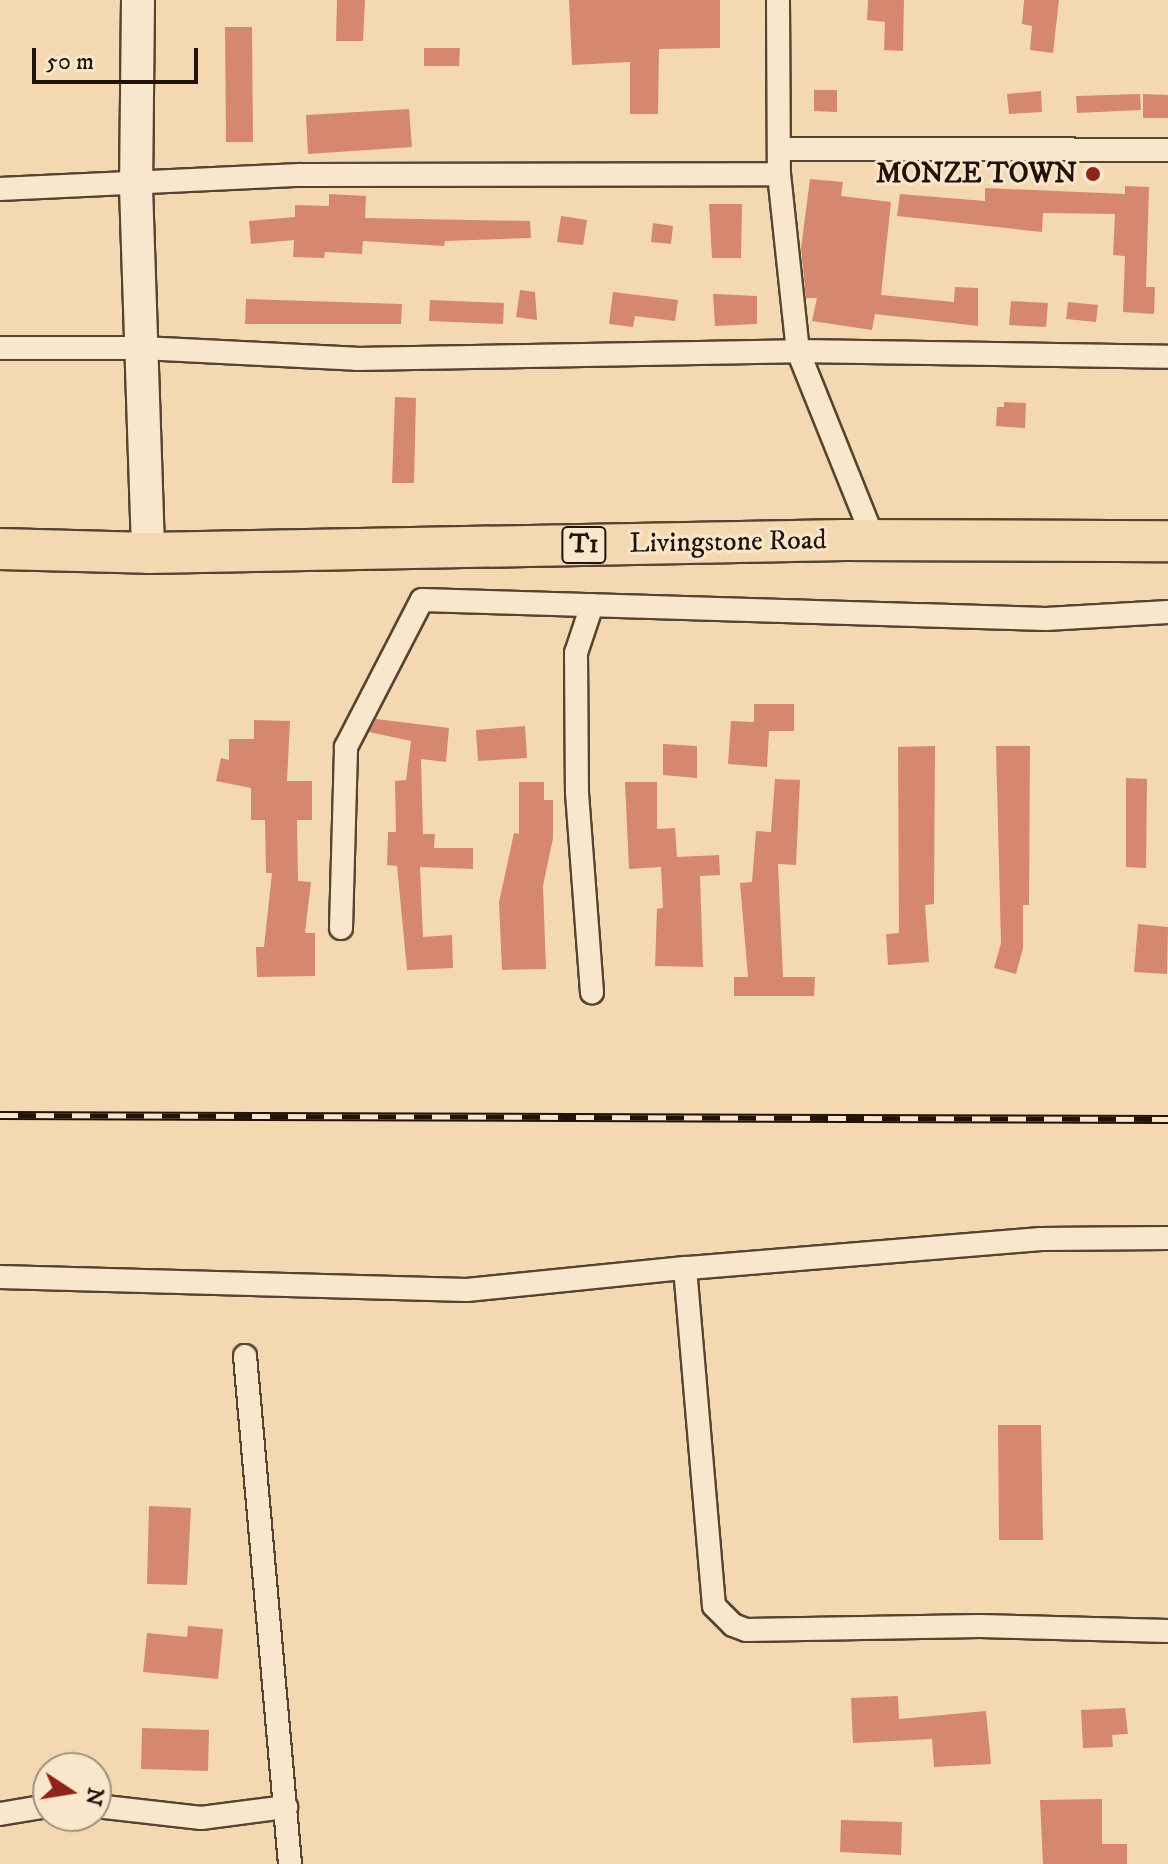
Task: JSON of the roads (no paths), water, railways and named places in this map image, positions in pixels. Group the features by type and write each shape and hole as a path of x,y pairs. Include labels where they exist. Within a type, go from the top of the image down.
{"highway":[{"name":"Livingstone Road","path":"0,549 148,553 874,540 1168,541"}],"street":[{"path":"138,0 136,187 148,553"},
{"path":"778,0 779,174 798,351 874,540"},
{"path":"780,149 1168,150"},
{"path":"0,189 136,187 300,175 779,174"},
{"path":"0,348 142,348 356,359 798,351 1168,357"},
{"path":"341,928 346,747 422,600 1046,619 1168,612"},
{"path":"592,605 576,668 577,793 592,992"},
{"path":"0,1277 467,1290 685,1268 1041,1239 1168,1238"},
{"path":"685,1268 714,1606 733,1625 746,1630 980,1626 1168,1631"},
{"path":"245,1356 290,1864"},
{"path":"112,1808 201,1818 286,1807"},
{"path":"0,1814 32,1809"}],"railway":[{"path":"0,1115 1168,1119"}],"place":[{"name":"MONZE TOWN","path":"1093,174"}]}
